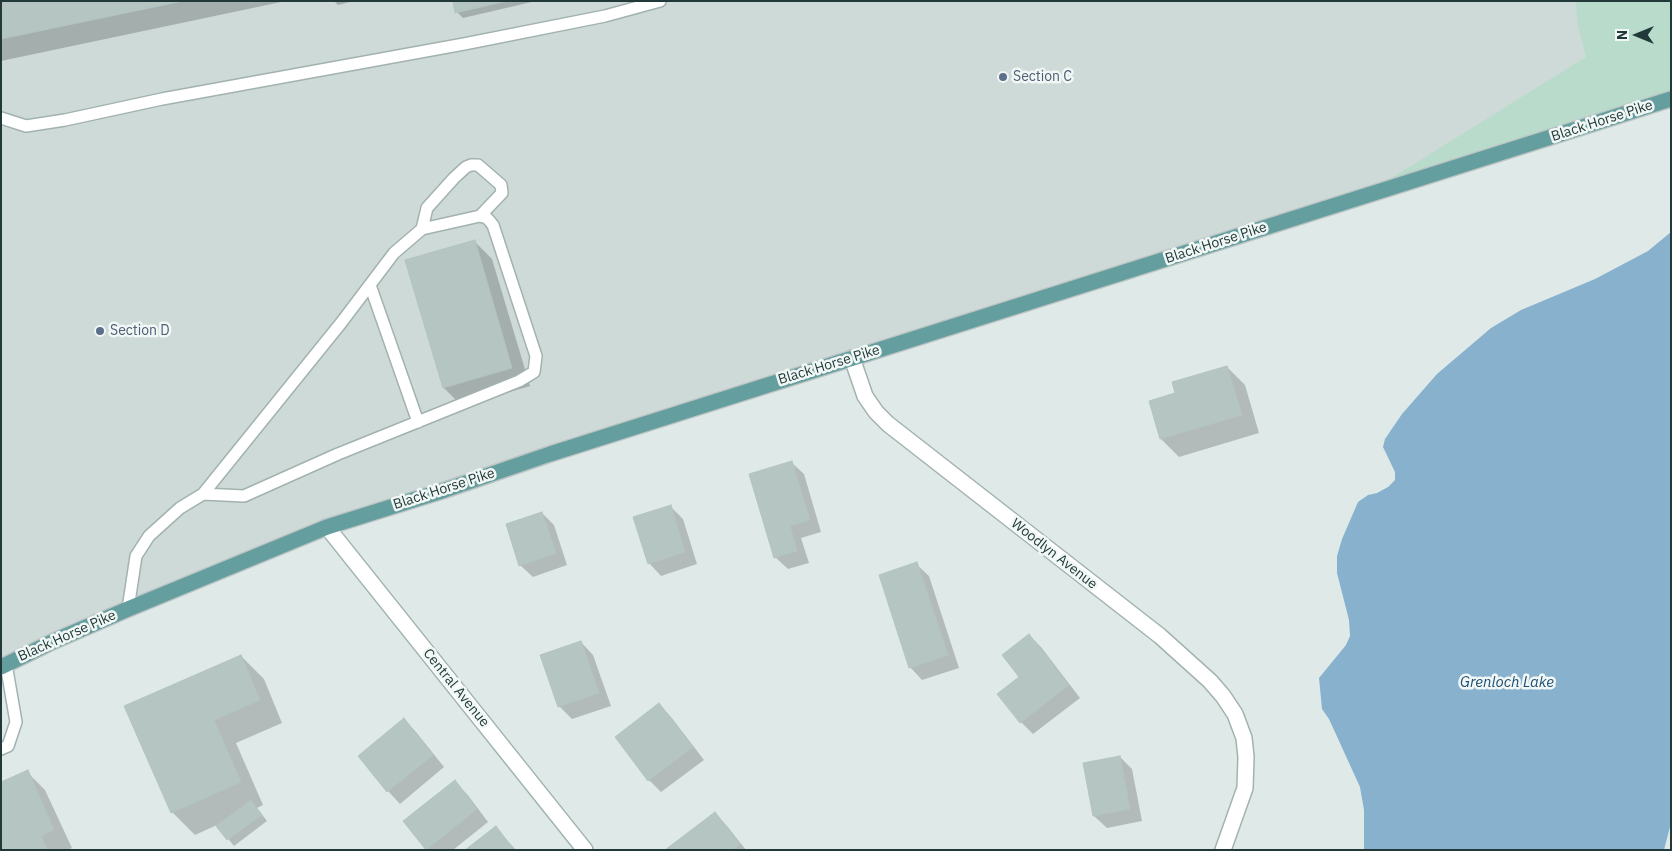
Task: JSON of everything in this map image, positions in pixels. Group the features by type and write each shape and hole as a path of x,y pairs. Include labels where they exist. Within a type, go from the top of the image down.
{"main road":[{"name":"Black Horse Pike","path":"3,665 128,609 327,527 445,490 550,454 1671,99"}],"street":[{"name":"Woodlyn Avenue","path":"852,358 865,396 876,412 888,424 1160,636 1210,682 1235,714 1244,738 1246,757 1245,788 1223,850"},
{"name":"Central Avenue","path":"327,527 585,850"}],"lane":[{"path":"1,118 26,126 65,120 162,99 464,44 605,16 660,1"},
{"path":"422,229 427,208 454,178 471,165 478,165 501,185 502,193 480,216"},
{"path":"128,609 136,556 149,536 180,508 203,494 341,323 394,252 422,229 480,216 487,218 493,225 536,356 534,372 519,381 338,454 244,496 203,494"},
{"path":"370,285 421,421"},
{"path":"1,750 8,746 16,722 3,665"}],"shaded area":[{"path":"1,1 1671,1 1671,99 327,527 1,667"}],"green space":[{"path":"1576,1 1671,1 1671,99 1361,197 1586,57 1577,21"}],"water":[{"name":"Grenloch Lake","path":"1671,232 1671,823 1664,850 1364,850 1364,810 1360,787 1329,719 1322,709 1319,678 1346,645 1350,636 1349,620 1337,573 1337,556 1342,539 1358,502 1368,495 1388,487 1395,480 1395,472 1383,447 1385,439 1402,414 1437,374 1491,328 1521,310 1595,279 1648,251"}],"building":[{"path":"1,1 183,1 1,39"},
{"path":"453,1 507,1 455,13"},
{"path":"475,240 512,368 443,388 405,260"},
{"path":"1227,366 1242,415 1160,439 1149,401 1175,393 1172,382"},
{"path":"792,461 810,520 790,526 797,551 774,558 749,474"},
{"path":"671,505 685,552 648,564 633,517"},
{"path":"542,512 556,553 519,566 506,524"},
{"path":"917,562 948,655 909,668 879,575"},
{"path":"1029,634 1069,685 1020,723 997,694 1019,677 1002,655"},
{"path":"581,641 599,693 558,707 540,655"},
{"path":"241,655 260,700 214,720 241,782 171,813 124,706"},
{"path":"659,703 693,747 648,781 615,737"},
{"path":"404,718 433,755 387,792 358,756"},
{"path":"1120,756 1130,809 1093,816 1083,763"},
{"path":"28,770 54,830 41,836 47,848 43,850 1,850 1,782"},
{"path":"455,780 477,809 426,850 403,821"},
{"path":"251,800 262,815 227,840 216,826"},
{"path":"715,812 740,844 732,850 665,850"},
{"path":"496,826 514,850 465,850"}],"place":[{"name":"Section C","path":"1003,77"},
{"name":"Section D","path":"100,331"}]}
